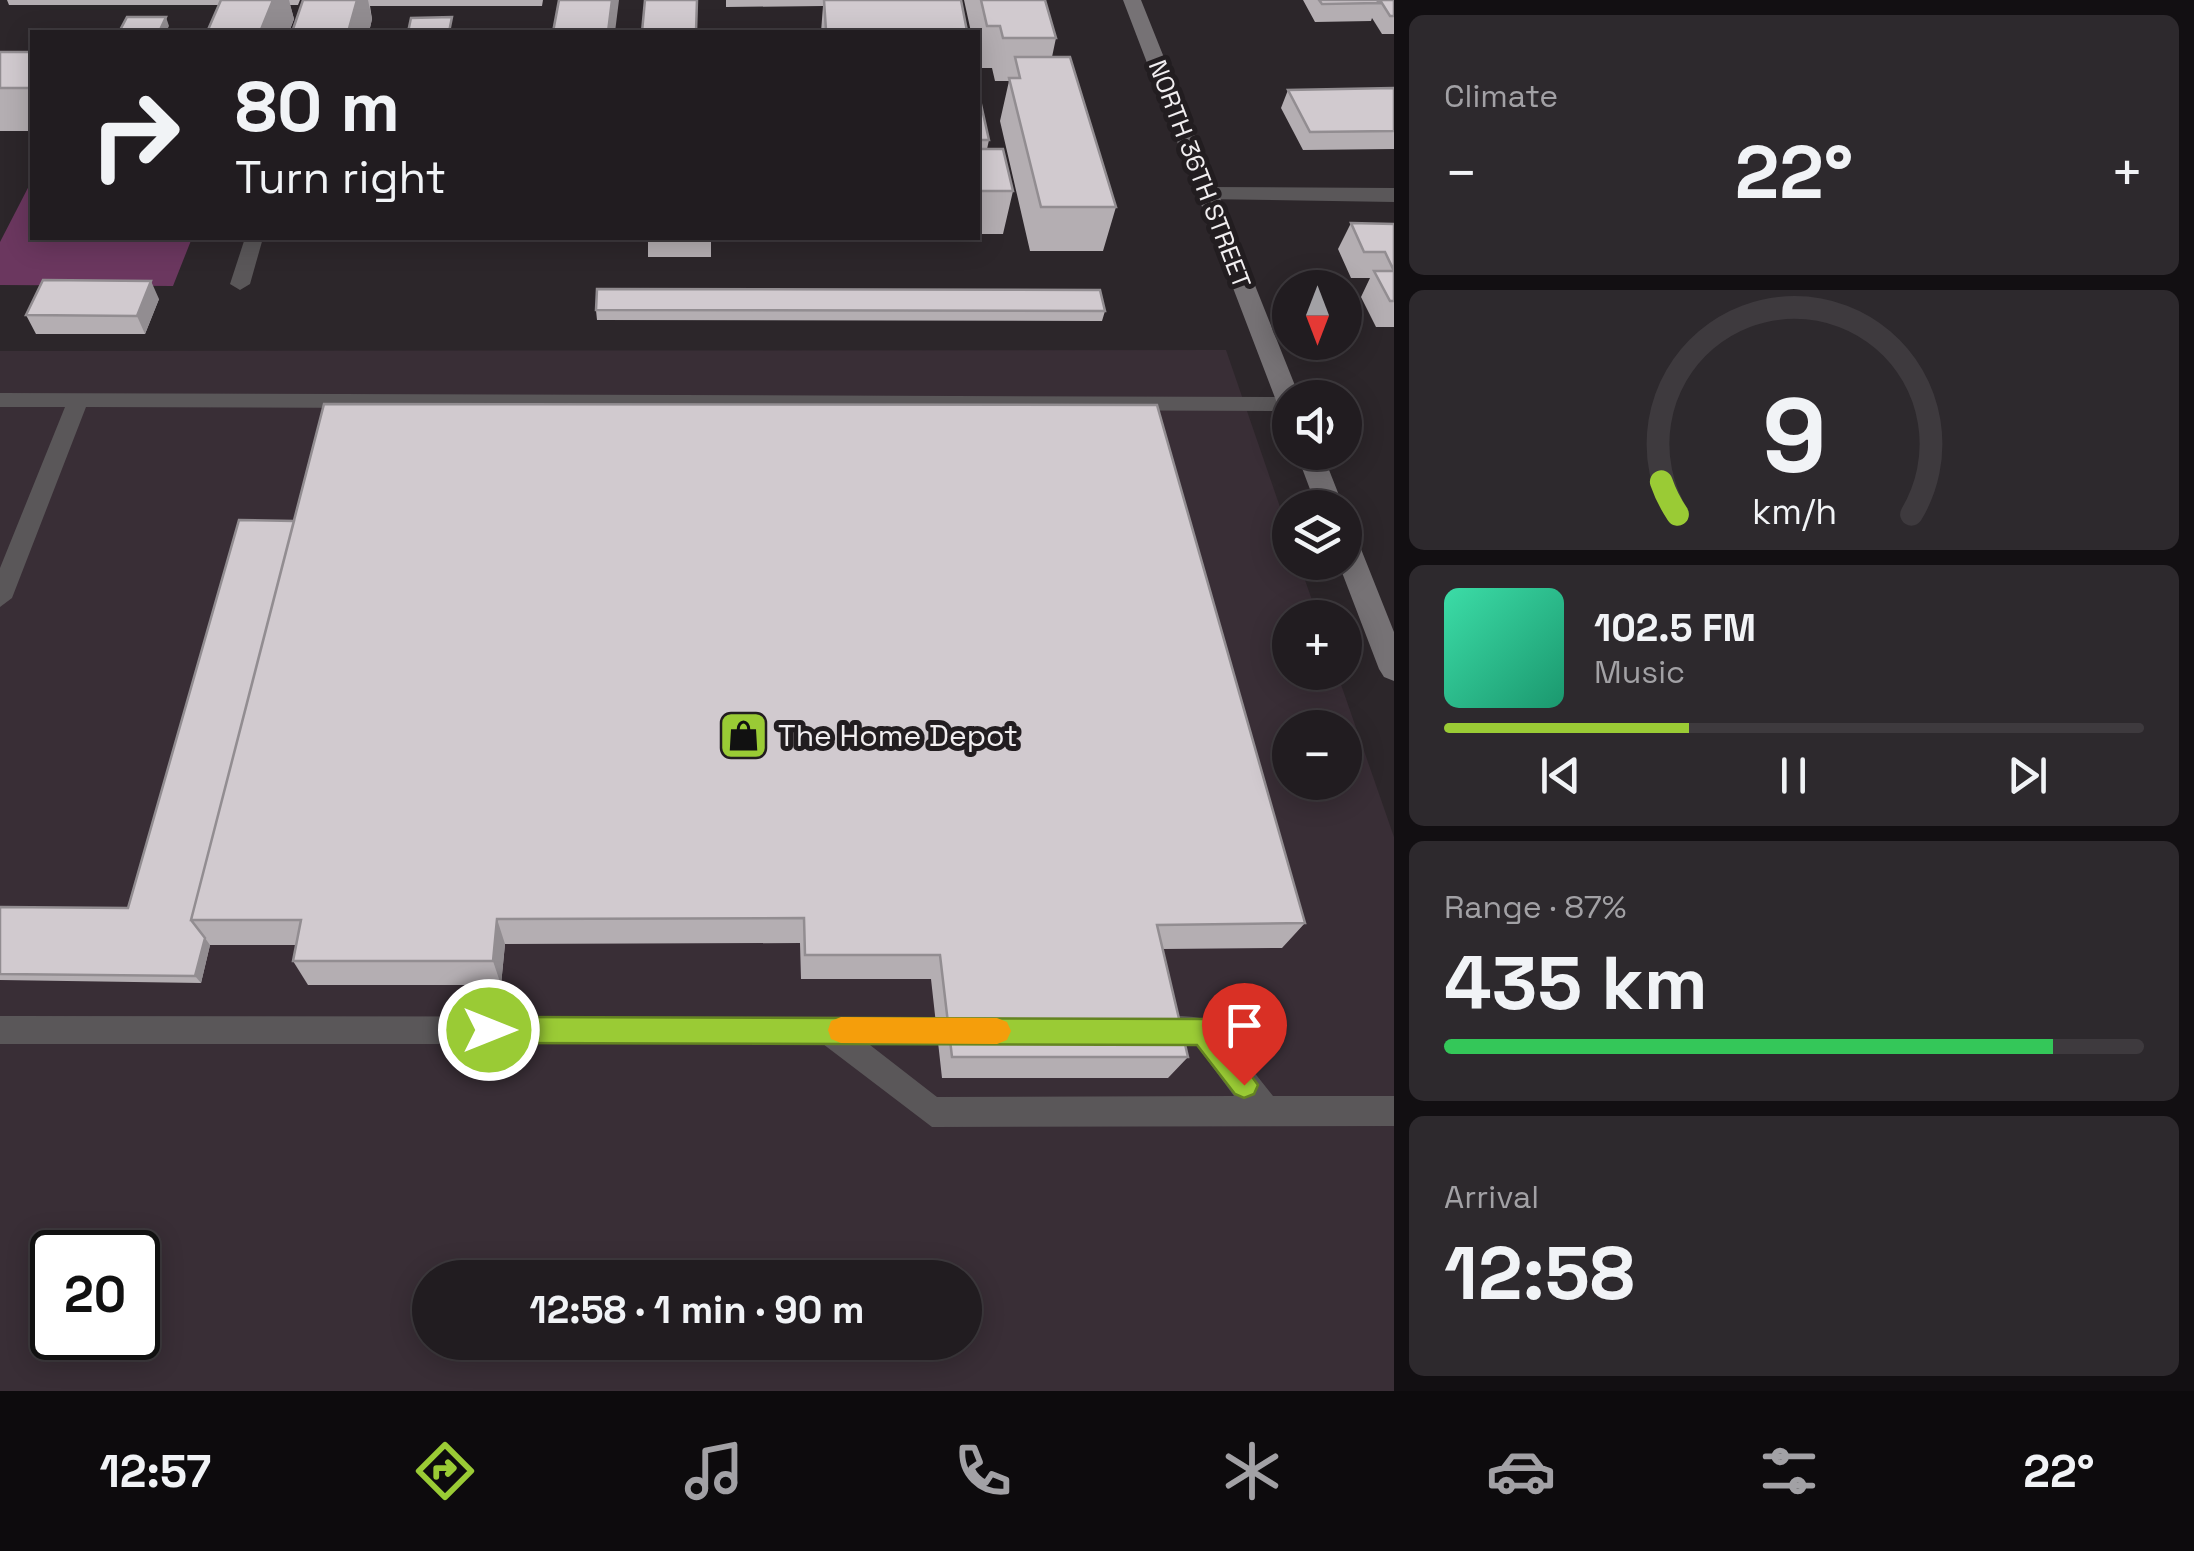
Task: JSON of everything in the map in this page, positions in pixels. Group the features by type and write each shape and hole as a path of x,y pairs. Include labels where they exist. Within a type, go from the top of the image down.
{"main road":[{"name":"NORTH 36TH STREET","path":"1132,0 1281,380"},
{"path":"1362,580 1386,630 1394,670"}],"street":[{"path":"1208,194 1394,194"}],"lane":[{"path":"240,284 253,240"},
{"path":"0,400 1272,403"},
{"path":"0,598 78,400"},
{"path":"0,1030 1006,1031"},
{"path":"828,1030 932,1112 1394,1111"},
{"path":"1124,1032 1204,1032 1265,1111"}],"shaded area":[{"path":"30,184 30,240 191,240 173,286 0,285 0,242"},
{"path":"1226,350 1274,490 1272,580 1305,580 1312,600 1272,600 1272,690 1343,690 1350,710 1272,710 1272,800 1362,800 1362,745 1394,837 1394,1391 0,1391 0,351"}],"building":[{"path":"221,0 273,0 261,30 208,30"},
{"path":"303,0 357,0 349,30 293,30"},
{"path":"559,0 612,0 608,30 553,30"},
{"path":"645,0 697,0 696,30 642,30"},
{"path":"824,0 961,0 967,30 826,30"},
{"path":"981,0 1045,0 1056,38 1003,38 1000,26 987,26"},
{"path":"1319,0 1377,0 1379,3 1322,4"},
{"path":"1380,0 1394,0 1394,16 1390,16"},
{"path":"127,17 166,17 160,30 120,30"},
{"path":"452,17 449,30 408,30 411,18"},
{"path":"0,52 30,52 30,88 0,88"},
{"path":"1015,57 1070,57 1116,207 1041,207 1009,78 1020,78"},
{"path":"1394,88 1394,131 1310,132 1288,90"},
{"path":"980,100 989,140 980,140"},
{"path":"980,149 1003,149 1013,191 980,191"},
{"path":"1351,223 1394,224 1394,271 1385,252 1364,252"},
{"path":"1374,271 1394,271 1394,301 1390,301"},
{"path":"43,280 151,281 137,316 26,315"},
{"path":"597,289 1100,290 1105,311 596,310"},
{"name":"The Home Depot","path":"324,404 1157,405 1305,923 1157,925 1188,1057 952,1057 940,955 805,955 804,918 497,919 493,961 293,961 301,920 191,920"},
{"path":"239,520 294,521 191,920 205,938 195,976 0,974 0,907 128,908"}],"slow traffic":[{"path":"841,1030 997,1031"}],"place":[{"name":"The Home Depot","path":"743,736"}],"route":[{"path":"489,1030 1204,1032 1244,1085"}]}
